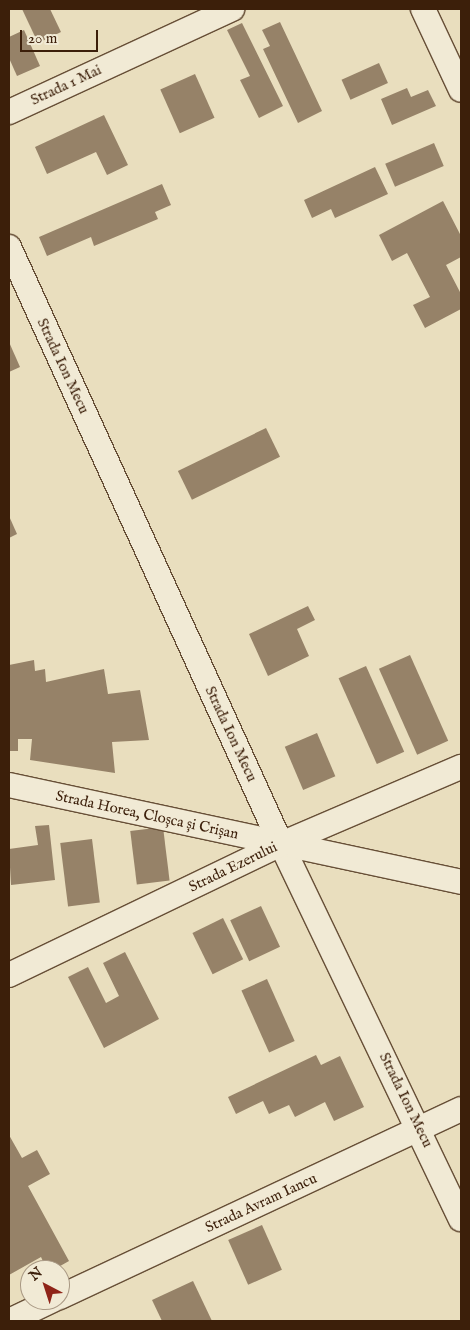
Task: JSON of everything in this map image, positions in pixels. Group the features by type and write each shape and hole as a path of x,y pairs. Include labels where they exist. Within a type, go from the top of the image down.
{"street":[{"name":"Strada 1 Mai","path":"9,112 232,9"},
{"path":"423,9 461,90"},
{"name":"Strada Ion Mecu","path":"9,247 281,844 420,1128 461,1219"},
{"name":"Strada Ezerului","path":"9,975 281,844 461,767"},
{"name":"Strada Horea, Cloșca și Crișan","path":"9,785 461,882"},
{"name":"Strada Avram Iancu","path":"70,1292 461,1109"},
{"path":"9,1321 32,1310"}],"building":[{"path":"22,9 50,9 61,32 38,43"},
{"path":"280,22 322,111 298,123 263,49 270,46 262,30"},
{"path":"242,23 283,106 259,118 240,80 250,76 227,30"},
{"path":"24,30 40,66 17,76 9,58 9,37"},
{"path":"379,63 388,83 350,100 342,80"},
{"path":"195,74 215,118 180,133 160,89"},
{"path":"407,88 411,97 428,90 436,106 392,125 381,99"},
{"path":"104,115 128,165 107,175 96,152 47,174 35,147"},
{"path":"434,143 444,166 395,187 385,164"},
{"path":"375,167 388,194 335,218 331,209 312,218 304,200"},
{"path":"162,184 171,205 155,212 158,219 94,246 91,237 47,256 39,237"},
{"path":"443,201 461,236 461,257 446,265 461,294 461,309 425,328 413,305 430,297 407,253 392,261 379,235"},
{"path":"9,342 20,367 9,372"},
{"path":"266,428 280,457 192,500 178,471"},
{"path":"9,516 17,534 9,538"},
{"path":"308,606 315,620 297,629 309,656 268,676 249,634"},
{"path":"410,655 448,741 417,755 379,669"},
{"path":"34,660 35,671 45,669 46,682 104,669 108,694 140,690 149,740 112,742 115,773 30,760 32,739 18,739 18,751 9,751 9,665"},
{"path":"366,666 404,752 377,764 339,678"},
{"path":"317,733 335,776 303,790 285,747"},
{"path":"49,825 55,880 11,885 9,849 38,845 35,826"},
{"path":"163,827 170,881 137,885 130,831"},
{"path":"92,839 100,903 68,906 60,843"},
{"path":"261,906 280,947 249,961 230,920"},
{"path":"223,918 243,959 213,974 192,933"},
{"path":"125,952 159,1019 104,1048 68,977 88,967 106,1003 119,996 103,963"},
{"path":"267,979 295,1041 269,1053 241,990"},
{"path":"316,1055 321,1065 340,1056 364,1107 334,1121 325,1102 295,1117 289,1105 269,1114 263,1101 236,1114 228,1097"},
{"path":"9,1135 22,1158 37,1150 50,1174 28,1186 68,1260 42,1260 41,1257 36,1260 20,1260 20,1269 9,1275"},
{"path":"262,1225 282,1270 248,1285 228,1240"},
{"path":"193,1281 212,1321 162,1321 152,1300"}]}
